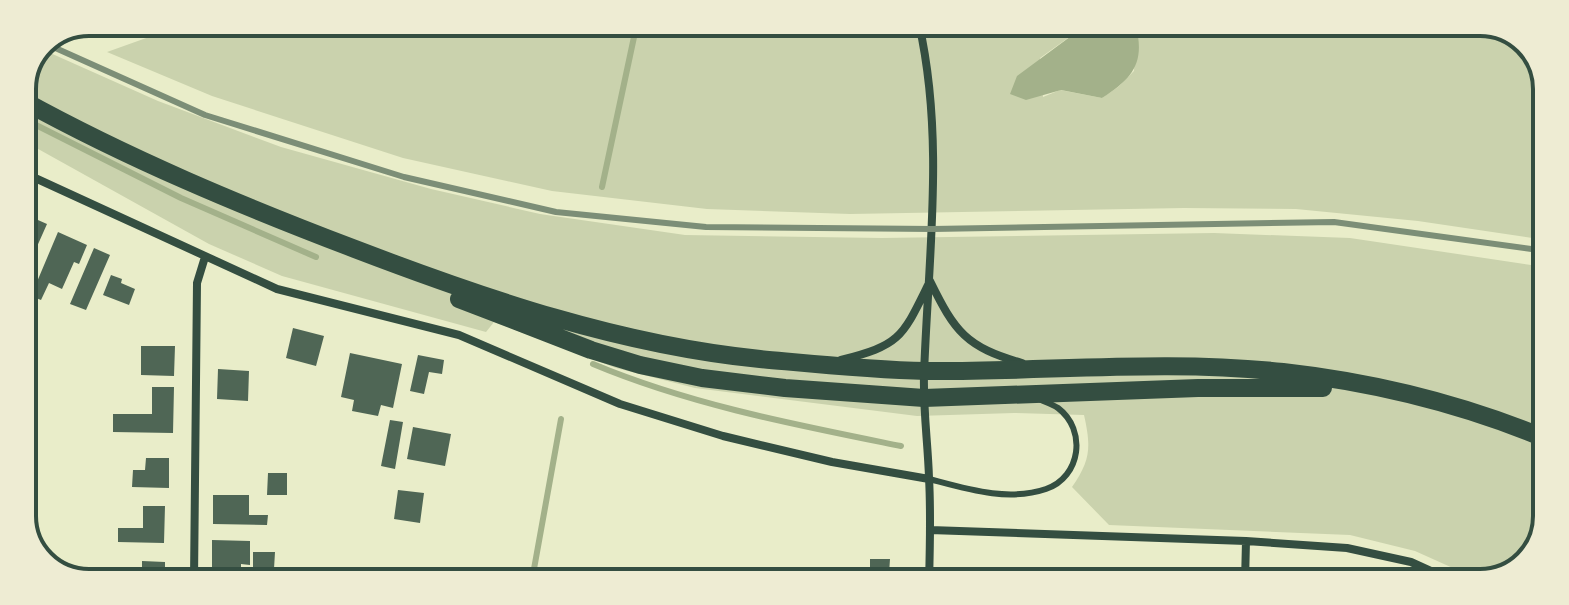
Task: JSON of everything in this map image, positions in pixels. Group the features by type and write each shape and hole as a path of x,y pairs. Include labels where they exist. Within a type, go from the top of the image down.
{"main road":[{"path":"36,107 205,190 507,319 640,365 702,378 785,388 924,398 1198,388 1376,388"},
{"path":"322,238 472,292 621,335 741,356 925,371 1192,368 1283,372 1376,388 1491,416 1533,433"}],"street":[{"path":"922,36 935,148 924,398 929,479 929,569"},
{"path":"36,179 277,289 459,335 620,404 708,431 832,462 929,479"},
{"path":"194,569 197,283 205,257"},
{"path":"826,364 885,347 904,331 930,280"},
{"path":"930,280 949,319 965,338 992,355 1041,369"},
{"path":"930,530 1246,541 1347,548 1411,562 1426,569"},
{"path":"1245,569 1246,541"}],"lane":[{"path":"929,479 981,493 1013,494 1048,489 1069,473 1078,450 1074,428 1059,408 1027,393"}],"shaded area":[{"path":"152,36 1071,36 1040,58 1043,97 1060,90 1102,98 1134,71 1136,36 1487,36 1509,45 1522,57 1530,72 1533,86 1533,238 1418,221 1296,209 850,214 707,209 552,191 403,158 212,96 107,52"},
{"path":"1071,36 1138,36 1139,50 1134,68 1122,84 1102,98 1061,90 1026,100 1010,94 1017,76"},
{"path":"51,53 158,101 281,147 431,189 540,214 685,235 882,238 1214,233 1350,238 1533,265 1532,526 1520,551 1506,562 1490,568 1455,569 1415,551 1350,535 1109,525 1072,487 1083,469 1088,452 1084,415 1014,413 917,416 695,388 616,368 494,322 486,332 282,276 209,244 36,148 37,79"}],"building":[{"path":"36,219 47,224 36,249"},
{"path":"58,232 87,245 79,264 74,262 62,289 49,283 41,300 36,298 36,284"},
{"path":"94,248 110,255 86,310 70,304"},
{"path":"111,275 135,289 129,305 103,295"},
{"path":"293,328 324,336 316,366 286,358"},
{"path":"141,346 175,346 174,376 141,375"},
{"path":"350,353 402,364 393,408 381,405 378,416 352,411 354,400 341,397"},
{"path":"418,355 444,360 442,374 429,372 424,394 410,391"},
{"path":"218,369 249,371 248,401 217,399"},
{"path":"152,387 174,387 173,433 113,432 113,414 152,414"},
{"path":"390,420 403,422 395,469 381,466"},
{"path":"413,427 451,434 445,466 407,459"},
{"path":"146,458 169,458 169,488 132,487 133,470 145,470"},
{"path":"268,473 287,473 287,495 267,495"},
{"path":"398,490 424,493 420,523 394,519"},
{"path":"213,495 249,495 249,515 268,515 267,525 213,524"},
{"path":"143,506 165,506 164,543 118,542 118,528 143,528"},
{"path":"212,540 250,541 250,565 212,568"},
{"path":"253,552 275,552 274,569 253,568"},
{"path":"870,559 890,559 889,569 870,569"},
{"path":"142,561 165,562 165,569 142,569"}],"waterway":[{"path":"602,187 634,36"},
{"path":"36,125 181,198 316,257"},
{"path":"593,364 706,402 901,446"},
{"path":"534,569 561,419"}],"railway":[{"path":"56,48 205,115 404,177 556,212 706,227 933,229 1334,222 1533,249"}]}
